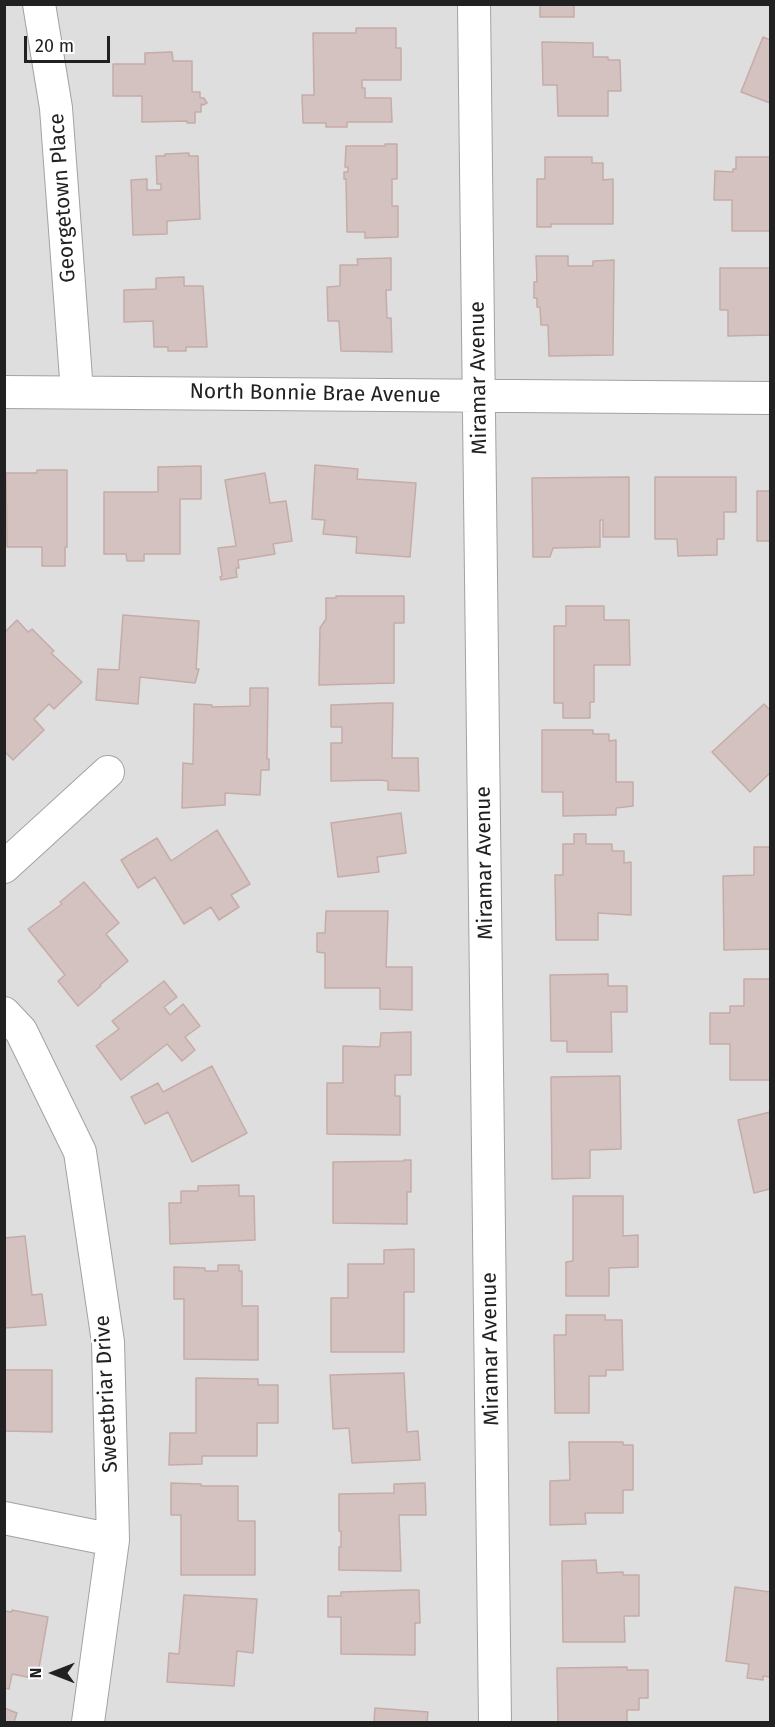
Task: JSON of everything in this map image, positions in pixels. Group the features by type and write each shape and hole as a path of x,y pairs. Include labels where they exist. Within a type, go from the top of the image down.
{"street":[{"name":"Georgetown Place","path":"39,4 56,108 77,392"},
{"name":"Miramar Avenue","path":"474,4 495,1722"},
{"name":"North Bonnie Brae Avenue","path":"4,392 771,398"},
{"path":"4,867 108,771"},
{"name":"Sweetbriar Drive","path":"4,1013 21,1031 80,1152 108,1342 113,1540 88,1722"},
{"path":"4,1518 113,1540"}],"shaded area":[{"path":"5,5 770,5 770,1722 5,1722"}],"building":[{"path":"540,4 574,4 574,17 540,17"},
{"path":"356,28 396,28 396,48 401,48 401,80 362,80 365,98 391,98 392,122 347,122 347,127 326,127 326,123 303,123 302,95 314,95 313,33 356,33"},
{"path":"763,37 770,40 770,103 741,92"},
{"path":"542,42 593,43 593,57 620,60 621,91 608,91 608,116 558,116 557,85 543,85"},
{"path":"172,52 173,61 192,61 192,92 200,92 200,98 204,98 207,103 201,104 201,112 195,112 195,123 187,123 187,121 142,122 142,96 113,96 113,64 145,64 145,53"},
{"path":"385,144 397,144 397,179 392,179 392,206 398,206 398,237 365,238 365,232 347,232 346,179 344,179 344,172 348,172 348,167 345,167 346,146 385,146"},
{"path":"189,153 189,156 198,156 200,219 167,221 167,234 133,235 131,180 147,179 147,190 161,190 161,184 157,184 156,156"},
{"path":"545,157 592,157 592,163 603,163 603,180 613,179 613,224 551,224 551,227 537,227 537,179 545,179"},
{"path":"736,157 770,157 770,231 732,231 732,200 714,200 715,171 733,172 733,169 736,169"},
{"path":"536,256 568,256 568,266 593,266 593,261 614,260 613,355 549,356 548,325 541,325 540,307 537,307 537,298 534,298 534,282 537,282"},
{"path":"391,258 391,290 386,290 387,318 391,318 392,352 341,351 339,321 328,321 327,287 340,286 340,265 358,265 357,259"},
{"path":"720,268 770,268 770,335 728,336 728,310 720,310"},
{"path":"184,277 184,286 203,286 207,347 186,347 186,351 168,351 168,347 154,347 153,321 124,322 124,290 156,289 156,278"},
{"path":"315,465 358,469 357,479 416,483 410,557 356,553 357,537 323,534 325,520 312,519"},
{"path":"201,466 201,499 180,499 180,554 144,554 144,561 127,561 126,554 104,554 104,492 158,492 158,467"},
{"path":"37,470 67,470 65,566 42,566 42,547 7,547 6,473 37,473"},
{"path":"265,473 270,503 286,501 292,541 273,544 275,554 238,560 237,577 221,580 218,548 236,546 225,480"},
{"path":"629,477 629,537 603,537 603,520 600,520 600,547 553,548 550,557 533,557 532,478"},
{"path":"655,477 736,477 736,512 724,512 724,539 717,539 717,555 678,556 677,539 655,539"},
{"path":"757,491 770,491 770,541 757,541"},
{"path":"336,596 404,596 404,623 394,623 394,683 319,685 320,628 326,619 326,598 336,598"},
{"path":"566,606 604,606 604,620 629,620 630,665 594,665 594,702 590,702 590,718 563,718 563,703 554,703 554,626 566,626"},
{"path":"123,615 199,621 196,669 199,669 195,683 140,677 138,704 96,700 98,669 119,670"},
{"path":"17,620 28,632 32,629 54,651 51,653 82,682 54,709 49,704 34,719 44,730 13,760 4,751 4,633"},
{"path":"250,688 268,688 267,759 269,759 269,770 261,770 260,795 225,793 225,805 182,808 183,763 193,764 194,704 212,705 212,707 250,706"},
{"path":"393,703 392,758 418,758 419,791 388,790 388,781 380,780 331,781 331,743 342,743 342,727 331,727 331,705"},
{"path":"764,704 770,710 770,773 750,792 712,752"},
{"path":"542,730 593,730 593,734 609,734 609,741 616,740 616,782 633,782 633,806 616,808 616,815 563,816 563,792 542,792"},
{"path":"401,813 406,853 377,857 379,872 338,877 331,823"},
{"path":"217,830 250,884 231,895 239,907 219,920 211,907 184,924 155,877 138,888 121,860 157,838 171,861"},
{"path":"574,834 586,834 586,844 612,844 612,851 624,851 624,863 631,862 631,915 598,913 598,940 556,940 555,875 563,875 563,844 574,844"},
{"path":"754,847 770,847 770,949 724,950 723,876 754,875"},
{"path":"84,882 119,923 106,934 128,961 78,1006 58,981 65,975 28,929 62,904 60,902"},
{"path":"326,911 388,911 386,967 412,967 412,1010 380,1009 380,988 325,988 325,953 317,952 317,933 325,933"},
{"path":"608,974 608,986 627,986 627,1012 611,1012 612,1052 567,1052 567,1041 551,1041 550,975"},
{"path":"744,979 770,979 770,1080 730,1080 730,1044 710,1044 710,1013 730,1013 730,1006 744,1006"},
{"path":"164,981 177,997 164,1007 170,1015 183,1004 200,1026 185,1037 195,1050 182,1061 167,1044 121,1080 96,1046 119,1029 112,1021"},
{"path":"411,1032 411,1075 395,1075 395,1096 400,1096 400,1135 327,1134 327,1083 343,1083 343,1046 378,1047 381,1033"},
{"path":"212,1066 247,1133 192,1162 168,1112 145,1124 131,1097 158,1083 163,1092"},
{"path":"620,1076 621,1149 590,1150 590,1178 552,1179 551,1077"},
{"path":"770,1112 770,1189 754,1193 738,1120"},
{"path":"411,1160 411,1192 407,1192 407,1224 333,1223 333,1162"},
{"path":"239,1185 239,1196 254,1196 255,1240 170,1244 169,1203 181,1203 181,1191 198,1191 198,1186"},
{"path":"573,1196 623,1196 623,1236 638,1235 638,1267 609,1268 609,1296 566,1296 566,1262 573,1261"},
{"path":"25,1236 32,1295 42,1294 46,1325 4,1328 4,1238"},
{"path":"414,1249 414,1292 404,1292 404,1352 331,1352 331,1298 348,1298 348,1264 384,1264 384,1250"},
{"path":"218,1265 239,1265 239,1271 242,1271 242,1306 258,1306 258,1360 184,1359 184,1299 174,1299 174,1267 205,1268 205,1271 218,1271"},
{"path":"566,1315 605,1315 605,1320 622,1320 623,1370 606,1370 606,1376 589,1376 589,1413 555,1413 554,1335 566,1335"},
{"path":"4,1370 52,1370 52,1432 4,1431"},
{"path":"404,1373 407,1432 418,1431 420,1460 352,1463 349,1428 333,1429 330,1375"},
{"path":"196,1378 258,1379 258,1385 278,1385 278,1423 257,1423 257,1456 202,1456 202,1464 169,1465 170,1433 196,1433"},
{"path":"569,1442 623,1442 623,1445 633,1445 633,1490 623,1490 623,1513 585,1513 586,1524 550,1525 550,1481 570,1480"},
{"path":"171,1483 238,1486 238,1521 255,1521 255,1575 181,1575 181,1515 171,1515"},
{"path":"425,1483 426,1515 399,1515 401,1571 339,1570 341,1531 339,1531 339,1494 394,1493 394,1484"},
{"path":"596,1560 597,1573 623,1572 623,1575 639,1575 639,1616 624,1616 625,1642 563,1642 562,1561"},
{"path":"735,1587 770,1592 770,1677 763,1676 763,1680 747,1678 749,1664 726,1661"},
{"path":"419,1590 420,1623 415,1623 415,1655 341,1654 341,1617 328,1617 328,1596 341,1596 341,1592"},
{"path":"184,1595 257,1599 253,1653 237,1651 234,1686 167,1682 169,1653 179,1654"},
{"path":"12,1610 48,1617 37,1679 12,1674 9,1689 4,1688 4,1611 12,1612"},
{"path":"627,1667 627,1670 648,1670 648,1698 639,1698 639,1710 627,1710 627,1722 558,1722 557,1668"},
{"path":"4,1708 17,1713 14,1722 4,1722"},
{"path":"375,1708 428,1712 427,1722 374,1722"}]}
